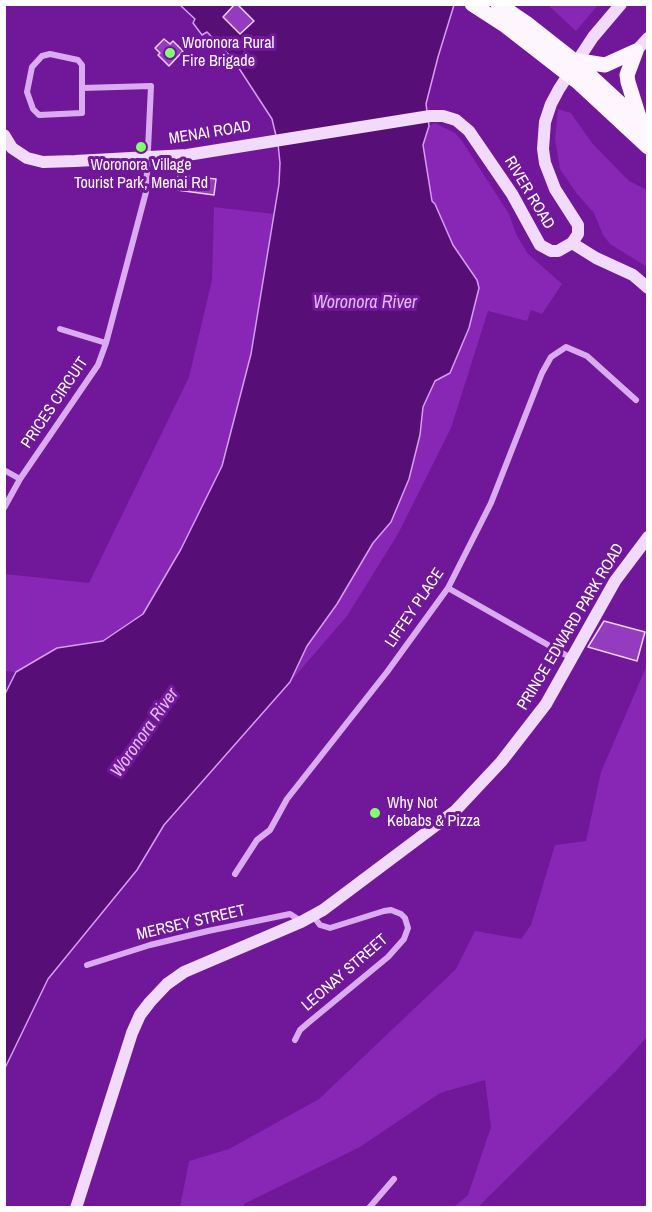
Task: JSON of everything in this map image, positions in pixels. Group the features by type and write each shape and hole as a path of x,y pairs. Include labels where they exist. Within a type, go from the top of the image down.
{"main road":[{"path":"472,4 530,43 592,76 648,147"},
{"path":"498,4 573,60 644,126"},
{"path":"592,76 609,64 636,51"},
{"path":"636,51 630,64 628,82 644,126"}],"street":[{"name":"RIVER ROAD","path":"430,116 443,116 462,123 512,194 540,245 551,251 558,251 572,243 578,234 578,225 555,189 545,163 543,149 545,122 551,104 587,46 621,4"},
{"path":"636,51 648,38"},
{"path":"50,54 78,60 82,65 82,88 82,113 39,115 33,109 27,92 32,67 42,56 50,54"},
{"name":"PRICES CIRCUIT","path":"4,508 20,479 98,365 106,343 146,192 151,86 82,88"},
{"name":"MENAI ROAD","path":"4,135 12,148 20,155 43,162 149,158 187,155 430,116"},
{"path":"578,225 596,258"},
{"path":"572,243 596,258 633,275 648,288"},
{"path":"558,251 596,258"},
{"name":"PRICES CIRCUIT","path":"60,329 106,343"},
{"name":"LIFFEY PLACE","path":"235,874 257,840 270,830 287,799 387,672 448,588 491,503 542,373 551,357 566,346 587,356 636,400"},
{"path":"4,470 20,479"},
{"name":"PRINCE EDWARD PARK ROAD","path":"76,1208 132,1033 140,1015 150,1002 167,984 184,972 313,916 455,811 501,762 546,704 615,581 648,537"},
{"path":"448,588 572,658"},
{"name":"LEONAY STREET","path":"295,1040 300,1030 388,957 404,939 408,928 405,918 391,910 337,928 320,925 313,916"},
{"name":"MERSEY STREET","path":"87,965 150,945 290,914 301,922"},
{"path":"369,1208 394,1179"}],"shaded area":[{"path":"548,5 598,5 576,31"},
{"path":"558,109 571,113 592,143 629,181 647,190 647,267 610,244 603,235 594,213 577,194 560,169 555,139"},
{"path":"435,123 455,133 462,141 509,214 516,234 528,254 562,284 542,314 531,310 527,321 488,311 451,428 398,534 347,616 290,682 307,646 337,604 373,543 391,522 409,479 420,435 423,407 435,381 450,373 469,328 479,288 477,279 453,245 432,201 423,145 429,126"},
{"path":"214,207 274,214 251,354 222,466 181,549 143,614 103,641 57,648 16,672 5,671 5,574 89,583 189,377 212,280"},
{"path":"647,665 647,1037 617,1070 478,1207 454,1207 468,1195 491,1127 485,1080 440,1093 360,1147 244,1204 244,1207 180,1207 189,1161 229,1149 319,1099 456,969 475,931 521,939 531,925 555,845 586,841 601,772"}],"water":[{"name":"Woronora River","path":"180,5 454,5 426,104 429,126 423,145 432,201 453,245 477,280 479,288 469,328 450,373 435,381 423,407 420,435 409,479 391,522 373,543 337,604 307,646 290,682 164,825 137,870 48,979 5,1068 5,694 16,672 57,648 103,641 143,614 181,549 222,466 251,354 279,184 278,144 272,119 233,59 207,32 202,35 193,23 195,19"}],"building":[{"path":"235,4 254,21 240,34 223,17"},
{"path":"164,39 170,44 173,41 183,51 169,66 158,55 160,53 155,48"},
{"path":"178,175 216,179 214,195 177,190"},
{"path":"604,621 645,632 637,661 588,647"}],"place":[{"name":"Woronora Rural Fire Brigade","path":"170,53"},
{"name":"Woronora Village Tourist Park, Menai Rd","path":"141,147"},
{"name":"Why Not Kebabs & Pizza","path":"375,813"}]}
